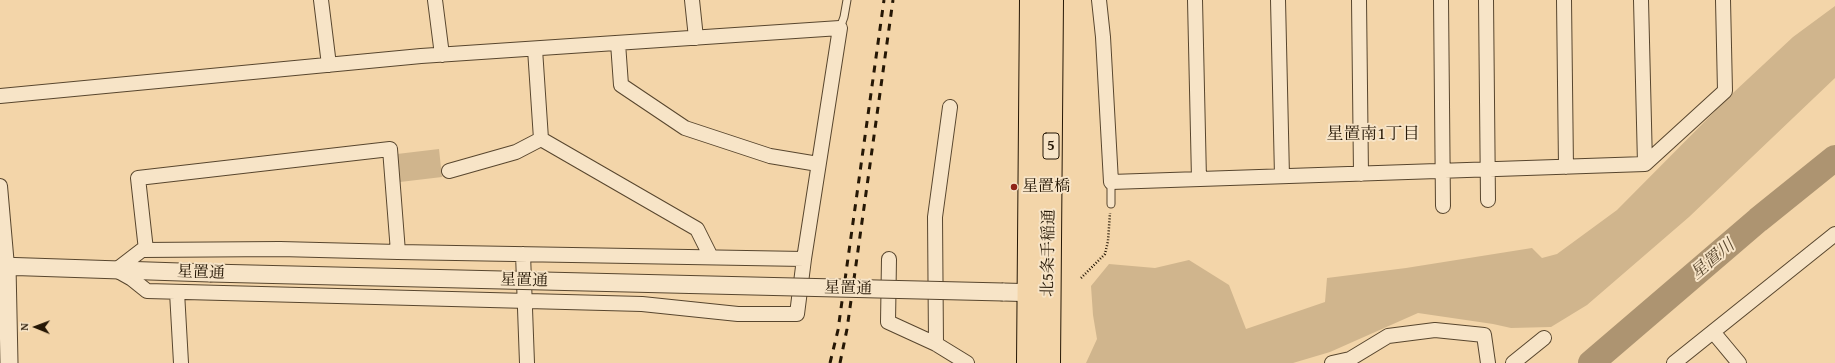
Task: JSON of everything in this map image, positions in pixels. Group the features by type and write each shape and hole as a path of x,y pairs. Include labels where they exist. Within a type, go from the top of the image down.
{"highway":[{"name":"北5条手稲通","path":"1028,363 1031,0"},
{"name":"北5条手稲通","path":"1049,363 1052,0"}],"street":[{"path":"321,0 329,65"},
{"path":"435,0 442,55"},
{"path":"692,0 696,38"},
{"path":"1099,0 1110,182 1645,164 1725,91 1723,0"},
{"path":"1195,0 1199,179"},
{"path":"1278,0 1282,176"},
{"path":"1359,0 1361,174"},
{"path":"1441,0 1443,206"},
{"path":"1486,0 1488,200"},
{"path":"1564,0 1566,167"},
{"path":"1641,0 1645,164"},
{"path":"0,96 442,55 840,28 818,164 797,314 738,314 642,304 147,291 132,279 116,270 142,250 280,249 804,259"},
{"path":"618,43 621,86 685,128 770,156 818,164"},
{"path":"535,48 541,140"},
{"path":"936,344 935,217 950,107"},
{"path":"449,171 516,152 541,140"},
{"path":"541,140 697,229 711,257"},
{"path":"146,250 138,178 390,149 398,252"},
{"path":"0,186 4,266 6,362"},
{"path":"1674,363 1835,234"},
{"path":"523,254 527,363"},
{"path":"889,259 888,322 936,344 968,363"},
{"name":"星置通","path":"4,266 210,274 1049,293"},
{"path":"177,292 181,363"},
{"path":"1332,363 1350,359 1388,336 1435,330 1484,335 1488,363"},
{"path":"1714,332 1739,363"},
{"path":"1513,363 1544,338"}],"lane":[{"path":"840,28 844,17 847,0"},
{"path":"1110,182 1111,204"}],"path":[{"path":"1081,278 1105,254 1108,241 1111,204"}],"shaded area":[{"path":"1835,6 1835,78 1689,217 1587,305 1551,327 1511,328 1418,313 1330,352 1293,363 1086,363 1097,339 1093,315 1091,286 1109,264 1155,268 1189,260 1229,285 1246,329 1325,302 1327,278 1406,268 1532,248 1542,258 1557,254 1617,210 1734,92 1793,37"},
{"path":"439,149 442,177 400,182 397,154"}],"waterway":[{"name":"星置川","path":"1591,363 1758,220 1835,158"}],"railway":[{"path":"830,363 838,330 884,0"},
{"path":"840,363 847,329 893,0"}],"place":[{"name":"星置橋","path":"1014,187"}],"district":[{"name":"星置南1丁目","path":"1373,135"}]}
